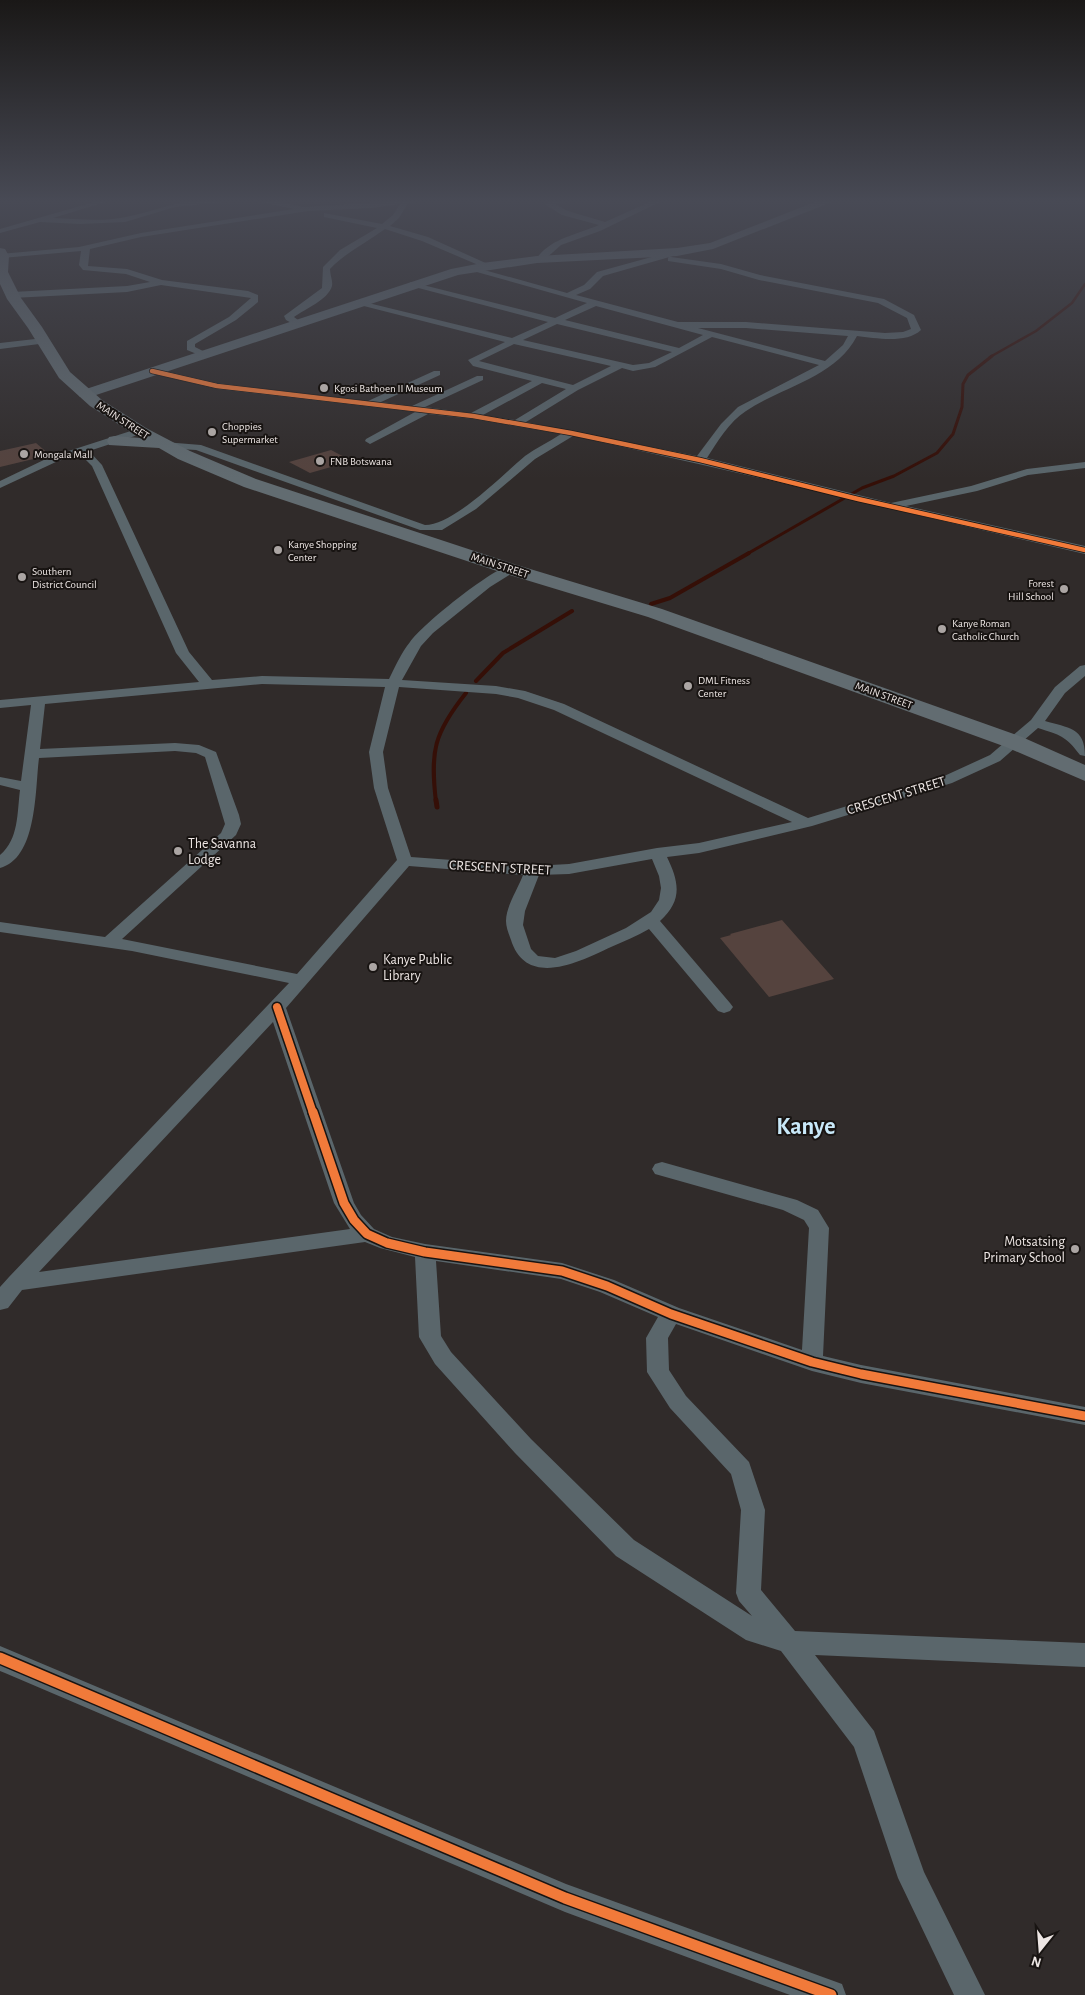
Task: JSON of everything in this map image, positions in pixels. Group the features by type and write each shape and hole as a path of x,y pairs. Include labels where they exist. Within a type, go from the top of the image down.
{"highway":[{"name":"MAIN STREET","path":"12,295 64,374 85,394 137,429 198,462 250,483 510,569 624,602 1014,742 1085,774"},
{"path":"113,441 126,428 137,429"},
{"path":"113,441 148,442 167,446"},
{"path":"198,462 206,457 221,455"}],"street":[{"path":"12,295 48,293"},
{"path":"204,354 190,348 190,342 226,324 255,300 255,297 241,293"},
{"path":"296,323 289,316 320,293"},
{"path":"85,394 386,293"},
{"path":"443,293 678,351"},
{"path":"562,293 827,364"},
{"path":"569,295 574,293"},
{"path":"679,325 746,325 900,335 916,330 911,317 901,310 881,301 841,293"},
{"path":"359,302 619,366 642,368 711,334"},
{"path":"574,388 474,363 474,359 597,302"},
{"path":"700,460 728,421 743,409 819,370 850,343 853,337 852,333"},
{"path":"2,344 16,338 43,340"},
{"path":"2,344 26,347 43,340"},
{"path":"2,344 43,340"},
{"path":"516,424 574,388 619,366"},
{"path":"152,371 217,386 414,408 570,433 700,460 828,492 1085,550"},
{"path":"370,404 437,373"},
{"path":"414,408 480,378"},
{"path":"473,416 540,380"},
{"path":"370,441 427,410"},
{"path":"167,446 197,448 221,455 431,529 438,528 472,507 514,470 570,433"},
{"path":"0,485 36,466 113,441"},
{"path":"82,450 97,465 183,653 208,684"},
{"path":"889,506 973,489 1027,472 1085,465"},
{"path":"0,1302 277,1008 405,861 381,788 376,752 393,683 415,644 428,630 486,584 510,569"},
{"name":"CRESCENT STREET","path":"405,861 533,871 569,869 657,853 699,848 807,823 947,780 995,758 1036,723 1060,690 1085,669"},
{"path":"0,704 262,680 393,683 496,690 520,694 559,707 807,823"},
{"path":"0,864 13,852 22,837 38,702"},
{"path":"1036,723 1075,738 1085,752"},
{"path":"33,754 175,747 199,749 211,755 233,824 228,835 109,942"},
{"path":"0,781 29,787"},
{"path":"533,871 514,920 520,947 528,958 542,963 558,963 571,959 651,921 667,900 671,883 657,853"},
{"path":"651,921 724,1007"},
{"path":"0,927 109,942 301,980"},
{"path":"277,1008 344,1203 354,1220 367,1234 387,1243 425,1252 562,1271 607,1286 671,1314 812,1362 861,1374 1085,1416"},
{"path":"662,1170 790,1205 811,1215 819,1228 812,1362"},
{"path":"16,1283 367,1234"},
{"path":"425,1252 430,1337 443,1358 523,1446 625,1548 756,1632 790,1642 1085,1655"},
{"path":"671,1314 657,1338 658,1372 678,1402 710,1434 740,1469 753,1510 748,1556 748,1593 790,1642 865,1740 912,1878 970,1995"},
{"path":"0,1658 565,1898 831,1995"}],"building":[{"name":"Mongala Mall","path":"36,443 50,455 0,467 0,451"},
{"name":"FNB Botswana","path":"331,450 352,461 310,473 289,462"},
{"path":"782,920 834,979 769,997 720,938"}],"waterway":[{"path":"990,357 1036,331 1072,303 1079,293"},
{"path":"747,554 862,488 894,476 937,453 953,434 962,407 963,384 968,375 992,356"},
{"path":"651,604 670,598 749,553"},
{"path":"476,681 503,653 572,611"},
{"path":"436,802 434,756 437,743 447,720 466,693"},
{"path":"436,800 437,807"}],"cycle path":[{"path":"152,371 217,386 473,416 571,433 700,460 858,499 1085,550"},
{"path":"277,1007 344,1203 354,1220 367,1234 387,1243 425,1252 562,1271 607,1286 671,1314 812,1362 861,1374 1085,1416"},
{"path":"0,1658 565,1898 831,1995"}],"place":[{"name":"Kgosi Bathoen II Museum","path":"324,388"},
{"name":"Choppies Supermarket","path":"212,432"},
{"name":"Mongala Mall","path":"24,454"},
{"name":"FNB Botswana","path":"320,461"},
{"name":"Kanye Shopping Center","path":"278,550"},
{"name":"Southern District Council","path":"22,577"},
{"name":"Forest Hill School","path":"1064,589"},
{"name":"Kanye Roman Catholic Church","path":"942,629"},
{"name":"DML Fitness Center","path":"688,686"},
{"name":"The Savanna Lodge","path":"178,851"},
{"name":"Kanye Public Library","path":"373,967"},
{"name":"Motsatsing Primary School","path":"1075,1249"}],"district":[{"name":"Kanye","path":"806,1126"}]}
